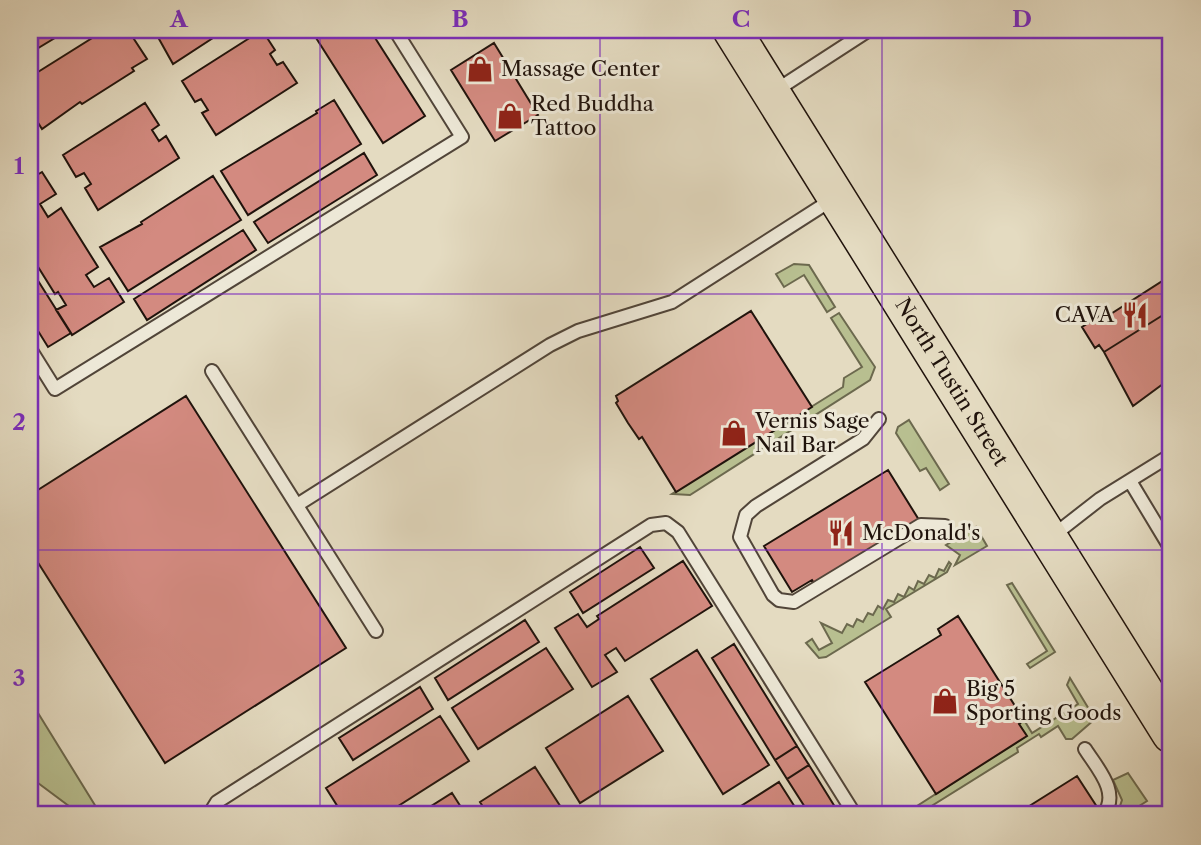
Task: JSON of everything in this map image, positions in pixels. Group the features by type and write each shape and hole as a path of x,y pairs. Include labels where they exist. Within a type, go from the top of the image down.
{"main road":[{"name":"North Tustin Street","path":"732,30 1171,734"}],"lane":[{"path":"30,349 55,388 462,137 395,30"},
{"path":"772,93 869,30"},
{"path":"297,505 550,345 578,331 672,302 836,197"},
{"path":"212,370 376,631"},
{"path":"879,419 863,439 756,506 741,526 740,537 745,550 773,595 779,600 794,602 921,525 945,526"},
{"path":"1049,539 1100,499 1171,455"},
{"path":"1130,481 1171,549"},
{"path":"209,815 217,802 262,773 651,525 666,523 678,532 855,815"},
{"path":"1085,748 1110,793 1110,803 1103,815"}],"green space":[{"path":"794,264 809,265 835,307 827,312 804,275 784,287 776,274"},
{"path":"839,313 875,367 870,380 690,495 672,494 843,387 844,378 862,367 831,318"},
{"path":"909,420 949,484 940,490 926,468 920,471 896,433 898,427"},
{"path":"976,527 987,546 955,565 960,555 946,545"},
{"path":"949,562 951,564 947,572 886,609 891,617 826,657 819,658 806,643 812,639 819,650 832,643 821,623 842,633 847,624 853,627 857,619 863,622 868,613 873,615 878,606 883,609 888,600 894,602 898,594 904,597 909,587 914,590 918,581 924,584 929,575 935,578 939,569 944,571"},
{"path":"1012,583 1055,652 1030,668 1027,664 1047,651 1007,585"},
{"path":"1070,678 1095,719 1072,739 1066,739 1058,726 1041,737 1039,734 1017,748 1018,752 917,815 903,815 1026,736 1019,724 1024,720 1032,733 1078,704 1067,685"},
{"path":"30,700 101,815 81,815 30,777"},
{"path":"1128,773 1147,801 1125,815 1117,815 1122,800 1113,780"}],"building":[{"path":"30,30 68,30 30,53"},
{"path":"105,30 128,30 147,59 132,68 134,71 82,104 80,102 42,129 30,110 30,77"},
{"path":"154,30 212,30 216,36 173,64"},
{"path":"262,30 275,50 270,54 277,65 283,62 297,83 216,135 202,113 208,110 201,99 195,102 182,81"},
{"path":"311,30 370,30 425,116 383,143"},
{"path":"494,43 538,115 495,141 451,70"},
{"path":"334,100 361,144 248,215 221,171"},
{"path":"145,103 159,125 152,130 159,141 166,136 179,158 98,210 85,188 91,184 84,173 76,177 63,155"},
{"path":"364,153 377,175 268,243 254,222"},
{"path":"42,172 56,194 40,204 48,217 61,208 98,267 86,275 94,287 109,278 124,302 72,335 56,310 66,305 58,292 55,294 30,254 30,179"},
{"path":"213,176 241,220 128,291 100,247 142,224 141,222"},
{"path":"243,230 256,250 147,320 134,299"},
{"path":"30,268 71,333 48,347 30,318"},
{"name":"CAVA","path":"1164,280 1171,291 1171,310 1104,352 1099,345 1095,348 1082,327 1103,314 1106,317"},
{"path":"1164,280 1171,291 1171,378 1133,406 1104,352 1099,345 1095,348 1082,327 1103,314 1106,317"},
{"path":"751,311 812,407 676,492 642,437 639,439 628,423 616,403 616,396"},
{"path":"186,396 346,648 165,763 30,550 30,495"},
{"name":"McDonald's","path":"888,470 919,520 814,583 812,580 792,592 764,546"},
{"path":"640,547 654,568 583,613 570,592"},
{"path":"683,561 712,606 625,661 616,648 605,655 617,672 592,687 555,628 578,614 587,627 599,619 597,616"},
{"name":"Big 5 Sporting Goods","path":"958,616 1024,720 1019,724 1027,736 936,794 865,682 941,635 938,629"},
{"path":"525,620 539,642 448,700 435,678"},
{"path":"734,644 797,746 775,760 712,658"},
{"path":"546,648 573,689 478,749 452,708"},
{"path":"697,650 769,765 723,794 651,679"},
{"path":"420,687 433,709 353,760 339,738"},
{"path":"628,696 663,751 580,803 546,748"},
{"path":"440,716 469,761 384,815 343,815 326,788"},
{"path":"797,746 809,765 787,779 775,760"},
{"path":"809,765 840,815 810,815 787,779"},
{"path":"535,767 566,815 488,815 480,802"},
{"path":"1077,776 1099,810 1091,815 1015,815"},
{"path":"779,782 800,815 736,815 733,811"},
{"path":"452,793 466,815 417,815"}],"place":[{"name":"Massage Center","path":"480,69"},
{"name":"Red Buddha Tattoo","path":"510,116"},
{"name":"CAVA","path":"1135,315"},
{"name":"Vernis Sage Nail Bar","path":"734,433"},
{"name":"McDonald's","path":"841,533"},
{"name":"Big 5 Sporting Goods","path":"945,701"}]}
